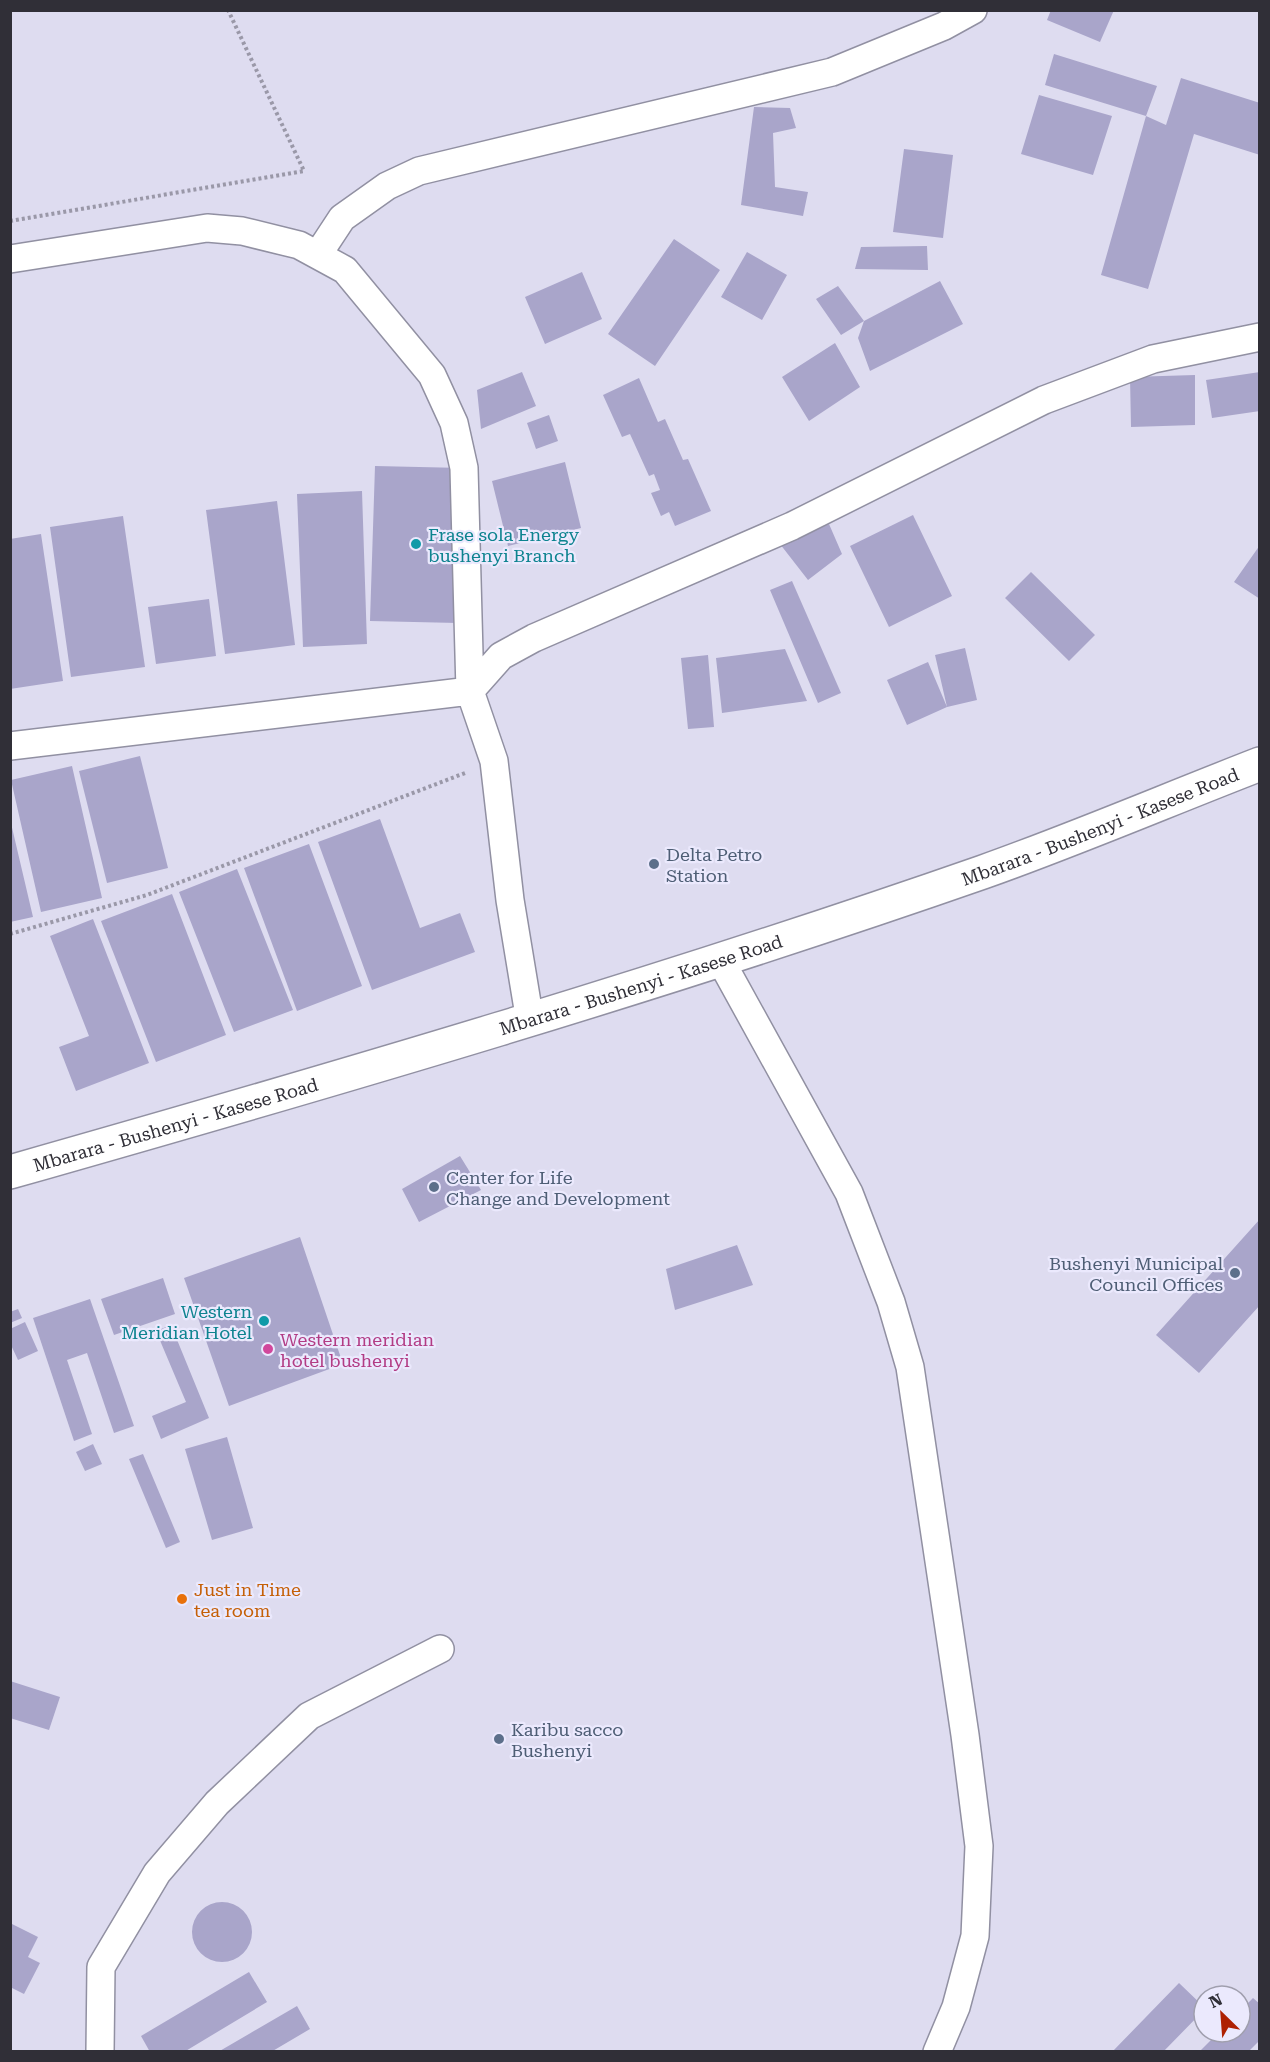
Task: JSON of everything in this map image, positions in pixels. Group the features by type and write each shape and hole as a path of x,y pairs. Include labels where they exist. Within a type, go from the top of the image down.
{"main road":[{"name":"Mbarara - Bushenyi - Kasese Road","path":"10,1172 530,1021 721,961 986,870 1260,764"}],"street":[{"path":"319,253 342,218 387,186 419,171 832,72 944,26 973,10"},
{"path":"10,259 207,228 242,231 299,245 319,253 345,270 432,375 454,423 466,483 470,690 494,761 510,900 530,1021"},
{"path":"10,746 470,690 501,656 534,638 792,526 1044,400 1154,359 1260,337"},
{"path":"721,961 849,1193 887,1292 910,1367 964,1724 979,1846 975,1936 956,2007 937,2052"},
{"path":"100,2052 101,1967 164,1865 217,1803 309,1716 440,1649"}],"path":[{"path":"10,221 304,171 228,10"},
{"path":"10,934 147,895 494,761"}],"building":[{"path":"1051,10 1114,10 1100,42 1047,20"},
{"path":"1054,54 1157,86 1146,116 1045,85"},
{"path":"1181,78 1260,103 1260,155 1194,134 1148,289 1101,275 1146,116 1166,125"},
{"path":"1039,95 1112,116 1093,175 1021,154"},
{"path":"754,107 790,108 796,128 773,133 775,187 808,192 803,216 741,205"},
{"path":"904,149 953,155 943,238 893,232"},
{"path":"674,239 720,270 655,366 608,334"},
{"path":"927,246 928,270 855,269 861,247"},
{"path":"747,252 787,275 762,320 721,297"},
{"path":"582,272 602,319 545,344 525,297"},
{"path":"940,281 963,324 870,371 858,338 864,321"},
{"path":"838,286 864,321 841,335 816,299"},
{"path":"835,343 860,387 809,421 782,377"},
{"path":"522,372 536,406 481,429 477,390"},
{"path":"1260,372 1260,411 1212,418 1206,380"},
{"path":"1195,375 1195,425 1131,427 1130,377"},
{"path":"639,378 658,422 665,419 683,460 688,459 711,511 675,526 669,512 661,516 651,493 660,490 654,474 649,476 630,434 622,437 603,395"},
{"path":"549,415 558,441 536,449 527,423"},
{"path":"565,462 581,528 508,546 492,481"},
{"name":"Frase sola Energy bushenyi Branch","path":"375,466 463,468 458,623 370,621"},
{"path":"362,491 367,644 303,647 297,494"},
{"path":"277,501 295,645 225,654 206,510"},
{"path":"913,515 952,596 889,627 850,546"},
{"path":"123,516 145,667 71,677 50,527"},
{"path":"829,524 842,554 808,580 780,544"},
{"path":"41,534 63,681 10,689 10,539"},
{"path":"1260,545 1260,599 1234,582"},
{"path":"1031,572 1095,635 1069,661 1005,598"},
{"path":"792,581 841,693 818,703 770,590"},
{"path":"209,599 216,656 156,664 148,607"},
{"path":"965,648 977,700 947,707 935,655"},
{"path":"785,649 807,701 722,713 716,658"},
{"path":"708,655 714,727 688,729 681,658"},
{"path":"928,662 947,707 907,725 887,680"},
{"path":"140,756 168,868 107,883 79,771"},
{"path":"72,766 102,898 41,912 11,780"},
{"path":"10,819 33,917 10,922"},
{"path":"380,819 420,928 460,913 475,952 372,990 318,842"},
{"path":"309,844 362,986 297,1011 244,868"},
{"path":"237,869 293,1010 234,1032 179,892"},
{"path":"172,894 226,1035 156,1062 101,921"},
{"path":"93,919 149,1063 76,1091 59,1047 89,1036 50,936"},
{"path":"460,1156 481,1190 419,1222 402,1189"},
{"name":"Bushenyi Municipal Council Offices","path":"1260,1219 1260,1305 1199,1373 1156,1335"},
{"name":"Western Meridian Hotel","path":"300,1237 343,1364 229,1406 184,1278"},
{"path":"737,1245 753,1285 675,1310 666,1269"},
{"path":"163,1278 175,1314 114,1335 101,1299"},
{"path":"90,1299 134,1426 114,1433 87,1353 67,1360 92,1434 74,1441 33,1318"},
{"path":"18,1309 22,1318 10,1323 10,1312"},
{"path":"25,1322 38,1351 18,1360 10,1343 10,1329"},
{"path":"171,1325 209,1418 161,1439 152,1416 186,1402 156,1331"},
{"path":"227,1437 253,1528 212,1540 185,1449"},
{"path":"93,1444 102,1464 85,1471 76,1452"},
{"path":"143,1454 180,1542 166,1548 129,1459"},
{"path":"10,1681 60,1697 49,1730 10,1718"},
{"path":"216,1902 228,1902 239,1907 247,1915 252,1932 250,1944 239,1957 228,1962 216,1962 205,1957 197,1949 192,1938 192,1926 197,1915 205,1907"},
{"path":"10,1923 38,1937 28,1957 40,1963 24,1994 10,1987"},
{"path":"249,1972 267,2002 184,2052 150,2052 141,2036"},
{"path":"1179,1983 1192,1995 1192,2022 1163,2052 1112,2052"},
{"path":"1252,1999 1260,2004 1260,2040 1248,2052 1199,2052 1207,2044 1252,2044"},
{"path":"297,2006 310,2029 271,2052 218,2052"}],"place":[{"name":"Frase sola Energy bushenyi Branch","path":"416,544"},
{"name":"Delta Petro Station","path":"654,864"},
{"name":"Center for Life Change and Development","path":"434,1187"},
{"name":"Bushenyi Municipal Council Offices","path":"1235,1273"},
{"name":"Western Meridian Hotel","path":"264,1321"},
{"name":"Western meridian hotel bushenyi","path":"268,1349"},
{"name":"Just in Time tea room","path":"182,1599"},
{"name":"Karibu sacco Bushenyi","path":"499,1739"}]}
